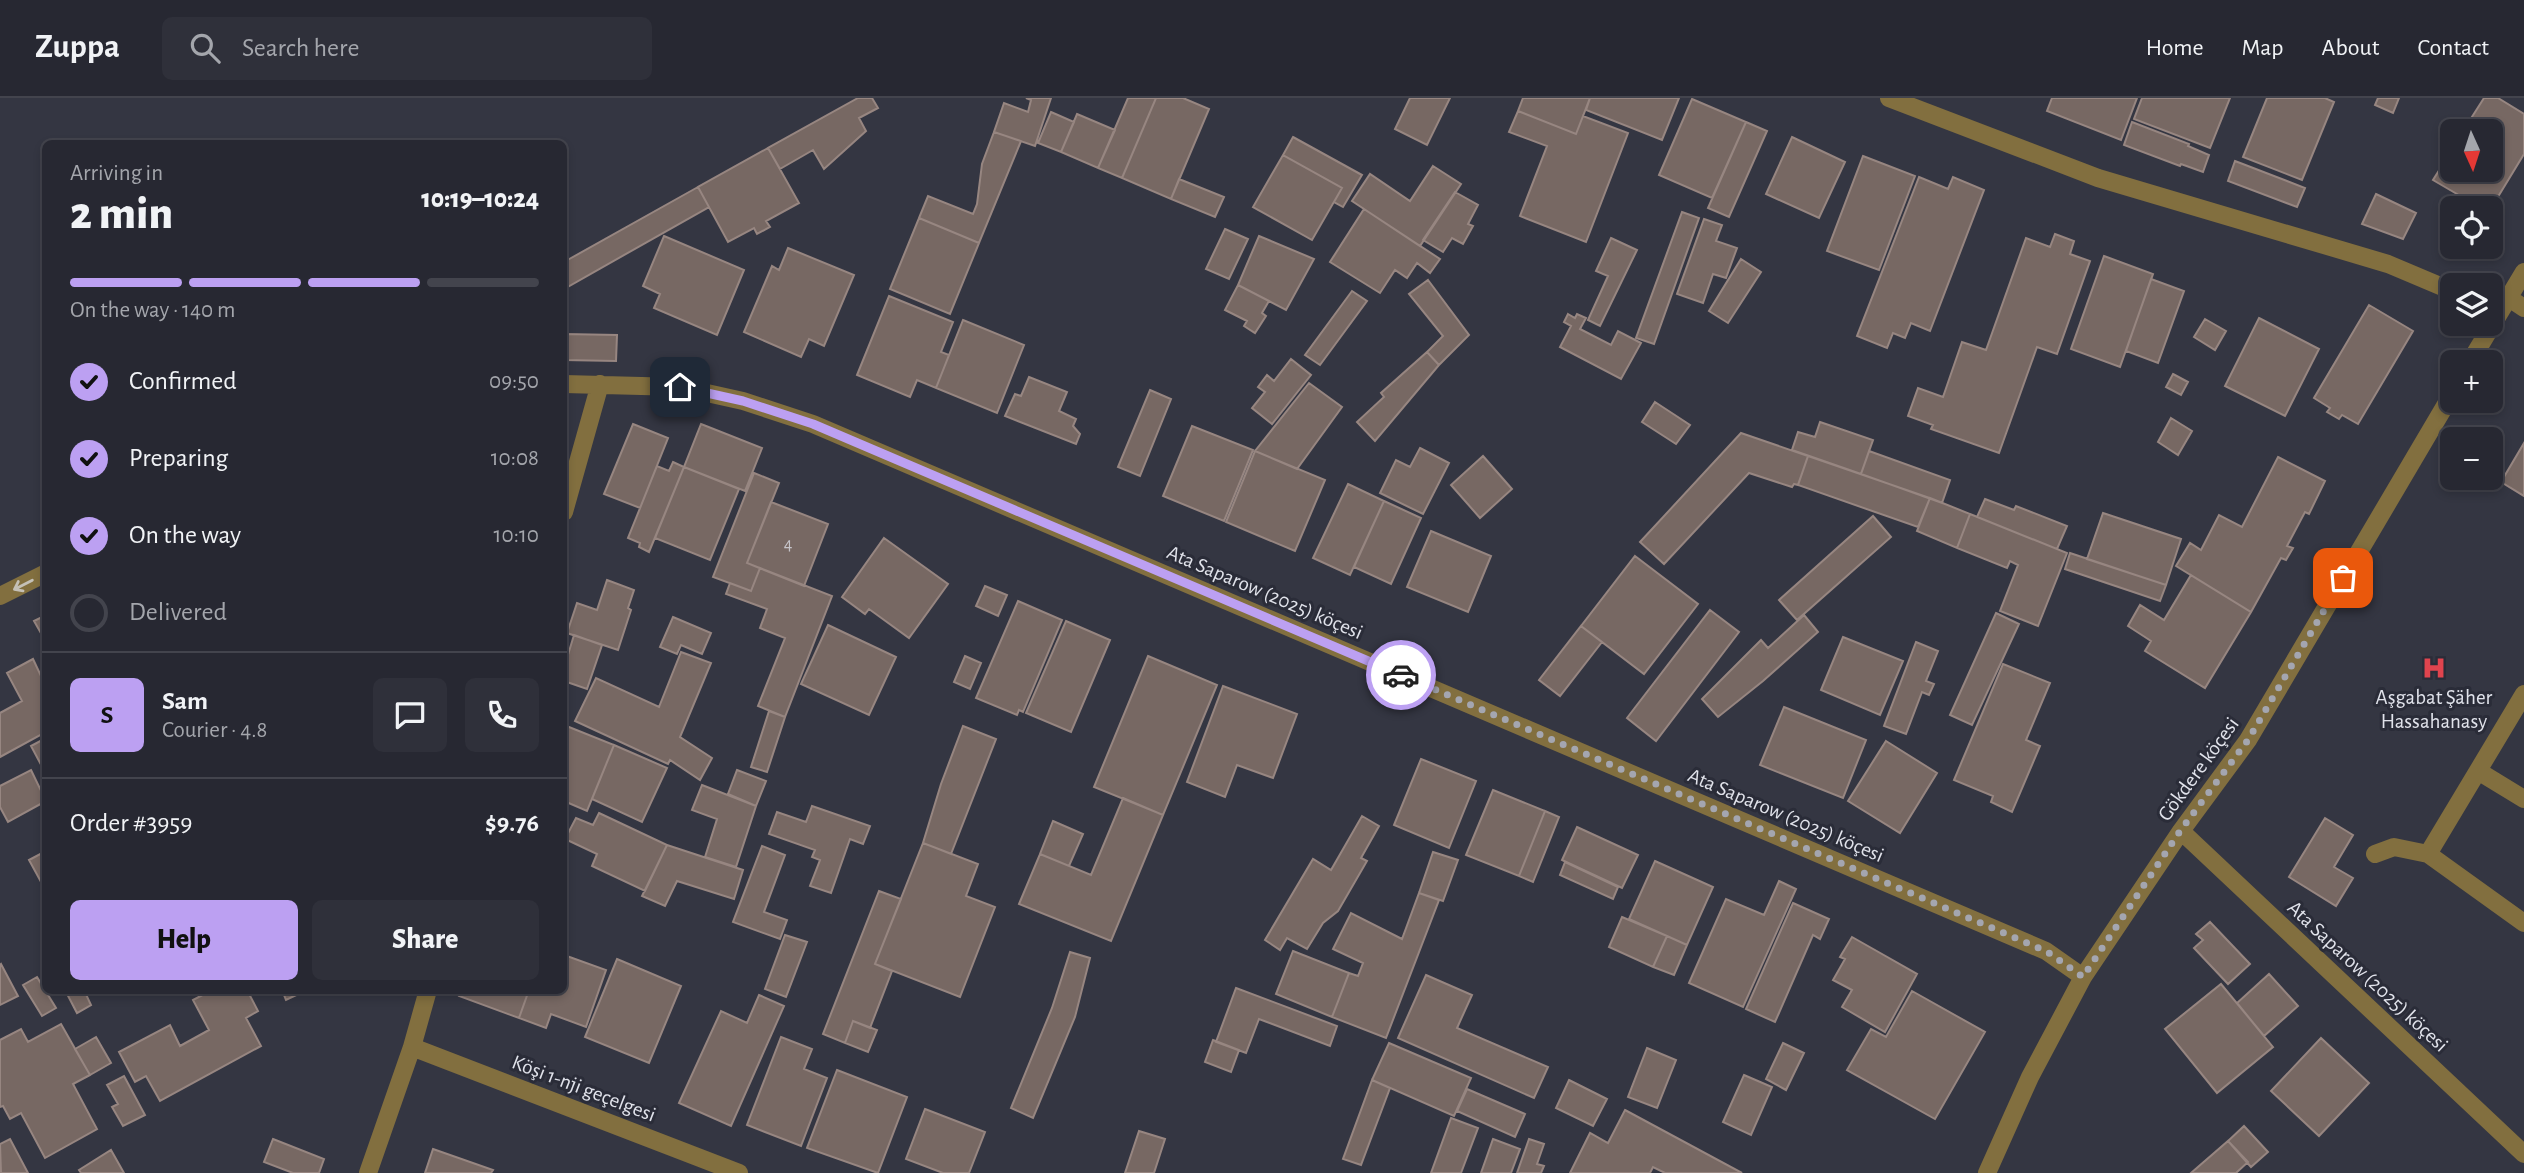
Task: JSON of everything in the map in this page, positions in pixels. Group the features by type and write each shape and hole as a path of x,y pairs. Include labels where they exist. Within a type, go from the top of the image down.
{"street":[{"path":"1889,98 2098,178 2388,264 2440,286"},
{"path":"2478,350 2506,307 2524,272"},
{"name":"Ata Saparow (2025) köçesi","path":"567,384 680,387 743,401 813,424 2046,951 2083,977"},
{"path":"567,501 600,384"},
{"name":"Gökdere köçesi","path":"1987,1173 2030,1077 2083,977 2180,831 2248,740 2441,413"},
{"path":"0,596 42,575"},
{"path":"2428,854 2524,694"},
{"path":"2478,771 2524,799"},
{"name":"Ata Saparow (2025) köçesi","path":"2180,831 2524,1154"},
{"path":"2375,854 2394,847 2428,854 2524,923"},
{"path":"368,1173 412,1047 427,994"},
{"name":"Köşi 1-nji geçelgesi","path":"412,1047 739,1173"}],"building":[{"path":"858,98 872,98 878,108 859,118 866,131 824,169 813,150 780,169 768,148"},
{"path":"1026,98 1051,98 1035,146 994,132 1004,103 1028,112 1031,100"},
{"path":"1128,98 1156,98 1122,178 1098,168"},
{"path":"1156,98 1183,98 1209,109 1171,199 1122,178"},
{"path":"1410,98 1450,98 1427,145 1395,129"},
{"path":"1523,98 1590,98 1576,134 1518,111"},
{"path":"1590,98 1679,98 1662,140 1586,110"},
{"path":"2052,98 2137,98 2121,140 2047,111"},
{"path":"2142,98 2230,98 2210,148 2134,119"},
{"path":"2267,98 2325,98 2334,102 2302,180 2243,157"},
{"path":"2378,98 2399,98 2393,113 2375,105"},
{"path":"2484,98 2498,98 2524,114 2524,154 2498,196 2460,196 2433,180 2440,169 2440,182 2503,182 2503,119 2471,119"},
{"path":"1692,99 1746,122 1712,198 1659,175"},
{"path":"1518,111 1576,134 1583,116 1628,133 1586,242 1520,216 1547,146 1509,132"},
{"path":"1051,112 1074,122 1061,152 1038,143"},
{"path":"1077,114 1115,130 1098,168 1061,152"},
{"path":"1746,122 1767,131 1729,217 1708,208"},
{"path":"2132,122 2189,144 2188,146 2209,155 2203,172 2124,145"},
{"path":"994,132 1021,141 979,243 919,218 928,196 973,214 977,204 982,164"},
{"path":"1293,137 1362,175 1343,207 1334,202 1342,188 1283,155"},
{"path":"1792,137 1845,162 1819,218 1766,194"},
{"path":"768,148 799,203 766,221 770,227 757,234 754,228 728,242 698,187"},
{"path":"1283,155 1342,188 1312,240 1253,207"},
{"path":"1863,156 1915,176 1879,270 1827,251"},
{"path":"2235,161 2305,188 2297,207 2228,181"},
{"path":"1433,166 1461,184 1420,246 1352,201 1370,174 1410,201"},
{"path":"1919,177 1948,189 1953,177 1984,190 1930,331 1911,323 1905,338 1893,333 1887,348 1857,336"},
{"path":"1179,179 1224,197 1215,217 1171,199"},
{"path":"698,187 709,207 567,287 567,260"},
{"path":"1455,192 1478,205 1468,224 1473,226 1463,244 1452,238 1443,252 1423,240"},
{"path":"2376,194 2416,213 2403,239 2362,224"},
{"path":"1364,209 1440,259 1430,273 1417,263 1407,278 1395,270 1380,293 1330,262"},
{"path":"1682,212 1699,218 1654,344 1636,338"},
{"path":"919,218 979,243 950,314 890,289"},
{"path":"1704,219 1722,225 1716,241 1737,248 1726,278 1713,274 1703,303 1677,294"},
{"path":"1225,229 1248,239 1229,279 1206,269"},
{"path":"2055,234 2074,241 2070,254 2090,261 2057,354 2037,347 1999,453 1931,429 1933,425 1908,416 1918,388 1943,397 1962,342 1986,350 2026,238 2050,247"},
{"path":"664,236 744,270 717,335 654,308 660,294 643,286"},
{"path":"1259,236 1314,259 1286,310 1238,285"},
{"path":"1611,238 1637,250 1600,326 1588,320 1608,276 1596,271"},
{"path":"788,248 854,275 824,346 809,339 801,357 744,332 772,266 779,270"},
{"path":"2104,256 2153,274 2120,367 2071,349"},
{"path":"1741,259 1761,272 1728,323 1709,311"},
{"path":"2151,279 2184,291 2158,363 2126,351"},
{"path":"1428,280 1469,335 1439,365 1427,352 1443,336 1409,294"},
{"path":"1238,285 1269,301 1262,313 1266,316 1255,333 1244,326 1247,321 1225,310"},
{"path":"1352,291 1367,301 1320,365 1305,355"},
{"path":"889,296 953,322 941,352 949,355 936,388 917,380 910,397 857,375"},
{"path":"2369,305 2413,331 2358,424 2342,415 2339,419 2327,412 2330,408 2314,398"},
{"path":"1568,314 1575,318 1577,314 1586,318 1580,329 1611,345 1618,331 1641,343 1621,379 1560,347 1571,326 1564,322"},
{"path":"2259,318 2319,349 2285,416 2225,386"},
{"path":"2205,319 2226,331 2215,350 2194,337"},
{"path":"963,320 1024,345 997,413 936,388"},
{"path":"567,334 617,335 616,361 567,360"},
{"path":"1427,352 1439,365 1375,441 1357,422 1384,397 1381,393"},
{"path":"1291,359 1311,375 1272,424 1252,408 1265,392 1258,387 1267,375 1274,381"},
{"path":"2173,374 2188,382 2181,395 2166,387"},
{"path":"1029,377 1067,392 1059,411 1076,419 1073,426 1080,434 1076,444 1005,416 1015,394 1021,396"},
{"path":"1309,383 1342,407 1297,469 1255,451"},
{"path":"1150,390 1171,399 1140,476 1118,467"},
{"path":"1655,402 1690,425 1676,444 1642,422"},
{"path":"2171,418 2192,431 2178,455 2158,442"},
{"path":"1820,422 1873,440 1861,474 1792,450 1798,432 1815,437"},
{"path":"633,424 668,438 640,508 604,494"},
{"path":"701,424 762,448 745,491 684,467"},
{"path":"1192,426 1253,450 1224,521 1163,496"},
{"path":"1741,433 1808,456 1798,485 1794,484 1792,487 1749,473 1664,564 1640,542"},
{"path":"2524,443 2524,496 2503,483 2503,479"},
{"path":"1420,448 1449,463 1423,514 1380,493 1396,460 1410,467"},
{"path":"1255,451 1325,480 1295,551 1226,522"},
{"path":"1869,451 1950,480 1942,503 1861,474"},
{"path":"1483,456 1512,489 1480,518 1451,485"},
{"path":"1808,456 1930,498 1918,527 1798,485"},
{"path":"2278,457 2325,481 2309,514 2305,512 2287,546 2293,548 2286,560 2281,558 2251,612 2176,566 2190,543 2201,550 2219,515 2242,527"},
{"path":"673,462 684,467 649,552 639,547 640,543 628,538 657,466 669,471"},
{"path":"684,467 739,489 710,560 655,538"},
{"path":"754,473 779,483 747,563 760,568 751,591 713,577"},
{"path":"1348,484 1384,501 1350,575 1313,558"},
{"path":"1930,498 1970,514 1957,548 1917,531"},
{"path":"1985,499 2014,510 2016,506 2067,526 2057,549 1977,517"},
{"path":"1384,501 1421,518 1391,584 1354,567"},
{"path":"771,502 828,524 804,586 747,563"},
{"path":"2103,513 2181,539 2166,585 2087,559"},
{"path":"1970,514 2067,553 2038,626 2000,611 2018,565 2010,561 2007,568 1957,548"},
{"path":"1873,516 1891,537 1797,620 1779,600"},
{"path":"1431,531 1491,556 1468,612 1407,587"},
{"path":"884,538 948,584 909,638 869,609 865,614 842,597"},
{"path":"2070,553 2166,585 2160,601 2065,569"},
{"path":"1635,556 1698,604 1644,674 1581,626"},
{"path":"760,568 832,596 785,717 758,706 785,638 760,628 767,609 726,594 730,583 751,591"},
{"path":"2191,575 2251,612 2205,688 2145,651 2151,641 2128,626 2140,605 2164,620"},
{"path":"607,580 634,590 628,608 631,610 618,650 567,633 577,603 597,610"},
{"path":"985,586 1007,595 998,616 976,606"},
{"path":"1018,601 1062,620 1023,712 1019,710 1017,715 976,698"},
{"path":"1710,610 1739,632 1656,741 1627,718"},
{"path":"1996,613 2019,624 1972,725 1950,715"},
{"path":"1804,615 1818,632 1718,717 1702,699 1761,640 1768,648"},
{"path":"42,617 42,635 34,621"},
{"path":"673,617 711,633 702,654 681,645 677,654 660,647"},
{"path":"1066,621 1110,640 1071,732 1026,713"},
{"path":"828,625 896,657 869,715 801,684"},
{"path":"1581,626 1602,642 1560,696 1539,680"},
{"path":"574,635 602,645 587,689 567,682 567,658"},
{"path":"1843,637 1903,661 1880,715 1821,690"},
{"path":"1916,642 1938,651 1926,681 1934,684 1929,695 1922,692 1906,734 1884,726"},
{"path":"681,652 711,663 680,737 712,758 700,780 670,760 668,764 575,721 596,678 659,707"},
{"path":"965,656 981,663 970,689 954,682"},
{"path":"1148,656 1217,685 1163,815 1094,787"},
{"path":"33,659 42,676 42,734 0,757 0,713 22,701 7,673"},
{"path":"2003,664 2050,683 2026,740 2040,746 2012,812 1991,802 1993,796 1954,780"},
{"path":"1223,686 1297,714 1273,778 1237,765 1225,797 1187,782"},
{"path":"1784,707 1866,740 1843,798 1760,765"},
{"path":"769,711 785,717 767,772 751,767"},
{"path":"567,726 614,745 587,811 567,802"},
{"path":"963,726 996,739 951,854 923,843"},
{"path":"42,740 42,767 31,746"},
{"path":"1886,741 1937,773 1900,833 1848,801"},
{"path":"614,745 667,768 642,822 592,799"},
{"path":"1421,759 1476,781 1449,848 1394,825"},
{"path":"31,770 42,793 42,803 8,822 0,807 0,786"},
{"path":"737,770 766,781 756,806 728,794"},
{"path":"702,785 756,806 736,867 705,857 717,819 692,810"},
{"path":"1493,790 1545,811 1519,876 1466,855"},
{"path":"1123,798 1163,815 1111,941 1019,904 1040,854 1091,875"},
{"path":"812,806 870,826 863,844 850,839 831,893 810,886 820,860 812,857 815,850 769,834 777,812 806,822"},
{"path":"1545,811 1559,817 1533,882 1519,876"},
{"path":"599,813 667,845 645,891 592,866 597,854 567,840 576,818 593,825"},
{"path":"1362,816 1379,826 1361,858 1367,861 1338,911 1323,923 1307,949 1287,938 1280,950 1265,940 1313,859 1331,870"},
{"path":"2325,818 2353,835 2334,867 2353,878 2336,906 2289,877"},
{"path":"1053,821 1083,834 1069,866 1040,854"},
{"path":"1577,827 1638,855 1622,888 1562,860"},
{"path":"923,843 978,864 966,896 995,907 960,997 875,964"},
{"path":"667,845 743,870 734,899 677,881 665,906 642,896"},
{"path":"762,846 785,855 764,912 787,920 780,939 733,922"},
{"path":"1433,852 1458,860 1443,901 1419,893"},
{"path":"42,853 42,884 29,860"},
{"path":"1655,861 1713,887 1687,945 1629,919"},
{"path":"1565,862 1618,887 1613,899 1560,875"},
{"path":"1779,881 1796,889 1743,1007 1689,983 1726,899 1764,915"},
{"path":"879,891 901,899 875,964 892,971 870,1028 853,1021 845,1043 823,1034"},
{"path":"1419,893 1439,900 1386,1038 1332,1017 1349,973 1358,976 1363,963 1333,949 1351,913 1402,939"},
{"path":"1793,903 1829,919 1820,939 1813,935 1775,1022 1746,1009"},
{"path":"1622,917 1667,936 1653,967 1609,947"},
{"path":"2210,922 2250,964 2228,984 2194,948 2203,940 2196,934"},
{"path":"785,935 807,942 786,997 765,989"},
{"path":"1667,936 1687,945 1674,975 1653,967"},
{"path":"1852,937 1917,974 1885,1032 1842,1007 1852,990 1833,980 1845,959 1840,957"},
{"path":"1293,951 1349,973 1332,1017 1276,994"},
{"path":"1070,952 1090,958 1075,1017 1033,1118 1011,1108 1052,1008"},
{"path":"567,956 606,970 586,1027 551,1014 546,1028 519,1018 528,994 567,994"},
{"path":"617,959 681,986 649,1063 585,1037"},
{"path":"0,965 18,996 0,1005"},
{"path":"2269,974 2298,1006 2264,1036 2237,1003"},
{"path":"1426,975 1472,995 1457,1028 1548,1067 1534,1098 1398,1038"},
{"path":"37,977 42,985 42,994 47,994 56,1008 42,1016 23,985"},
{"path":"2221,984 2273,1047 2217,1093 2165,1029"},
{"path":"1236,988 1337,1026 1330,1046 1259,1019 1246,1053 1216,1042"},
{"path":"1912,991 1985,1032 1935,1119 1847,1070 1871,1029 1886,1037"},
{"path":"67,994 86,994 91,1005 77,1013"},
{"path":"204,994 249,994 258,1011 246,1018 261,1046 160,1101 146,1076 135,1082 119,1052 170,1025 180,1046 209,1030 193,1000"},
{"path":"284,994 299,994 286,1000"},
{"path":"460,994 528,994 519,1018 459,996"},
{"path":"759,995 784,1006 731,1126 679,1103 721,1011 747,1023"},
{"path":"853,1021 877,1030 868,1052 845,1043"},
{"path":"61,1024 90,1075 73,1084 97,1129 45,1158 21,1113 10,1119 3,1106 0,1107 0,1040 21,1029 28,1042"},
{"path":"96,1037 111,1063 90,1075 75,1049"},
{"path":"781,1037 812,1049 804,1069 827,1078 801,1146 747,1125"},
{"path":"2321,1038 2369,1083 2319,1136 2271,1091"},
{"path":"1213,1040 1239,1050 1231,1072 1205,1062"},
{"path":"1389,1043 1471,1078 1454,1116 1372,1080"},
{"path":"1783,1043 1804,1053 1786,1090 1766,1079"},
{"path":"1647,1048 1676,1060 1657,1108 1628,1097"},
{"path":"837,1070 907,1097 878,1173 807,1148"},
{"path":"1744,1075 1772,1087 1751,1135 1723,1122"},
{"path":"124,1076 145,1115 123,1126 112,1107 118,1104 107,1085"},
{"path":"1372,1080 1390,1088 1361,1165 1343,1159"},
{"path":"1569,1080 1607,1099 1593,1126 1556,1108"},
{"path":"1467,1089 1525,1114 1515,1137 1457,1111"},
{"path":"925,1109 985,1132 969,1173 943,1173 906,1159"},
{"path":"1625,1110 1742,1173 1665,1173 1653,1167 1650,1173 1570,1173 1590,1133 1608,1143"},
{"path":"1451,1118 1478,1128 1461,1173 1431,1173"},
{"path":"2244,1126 2268,1152 2251,1167 2228,1141"},
{"path":"1139,1131 1165,1139 1154,1173 1125,1173"},
{"path":"10,1139 28,1173 1,1173 0,1144"},
{"path":"273,1139 324,1159 319,1173 293,1173 264,1162"},
{"path":"1493,1139 1520,1149 1511,1173 1481,1173"},
{"path":"1529,1139 1544,1144 1537,1164 1544,1166 1541,1173 1517,1173"},
{"path":"2228,1141 2248,1162 2236,1173 2191,1173"},
{"path":"433,1149 493,1170 491,1173 425,1173"},
{"path":"111,1150 124,1173 81,1173 79,1170"}],"way so far":[{"path":"1401,675 2046,951 2083,977 2180,831 2248,740 2343,578"}],"place":[{"name":"Aşgabat Şäher Hassahanasy","path":"2434,668"}],"route":[{"path":"680,387 743,401 813,424 1401,675"}]}
